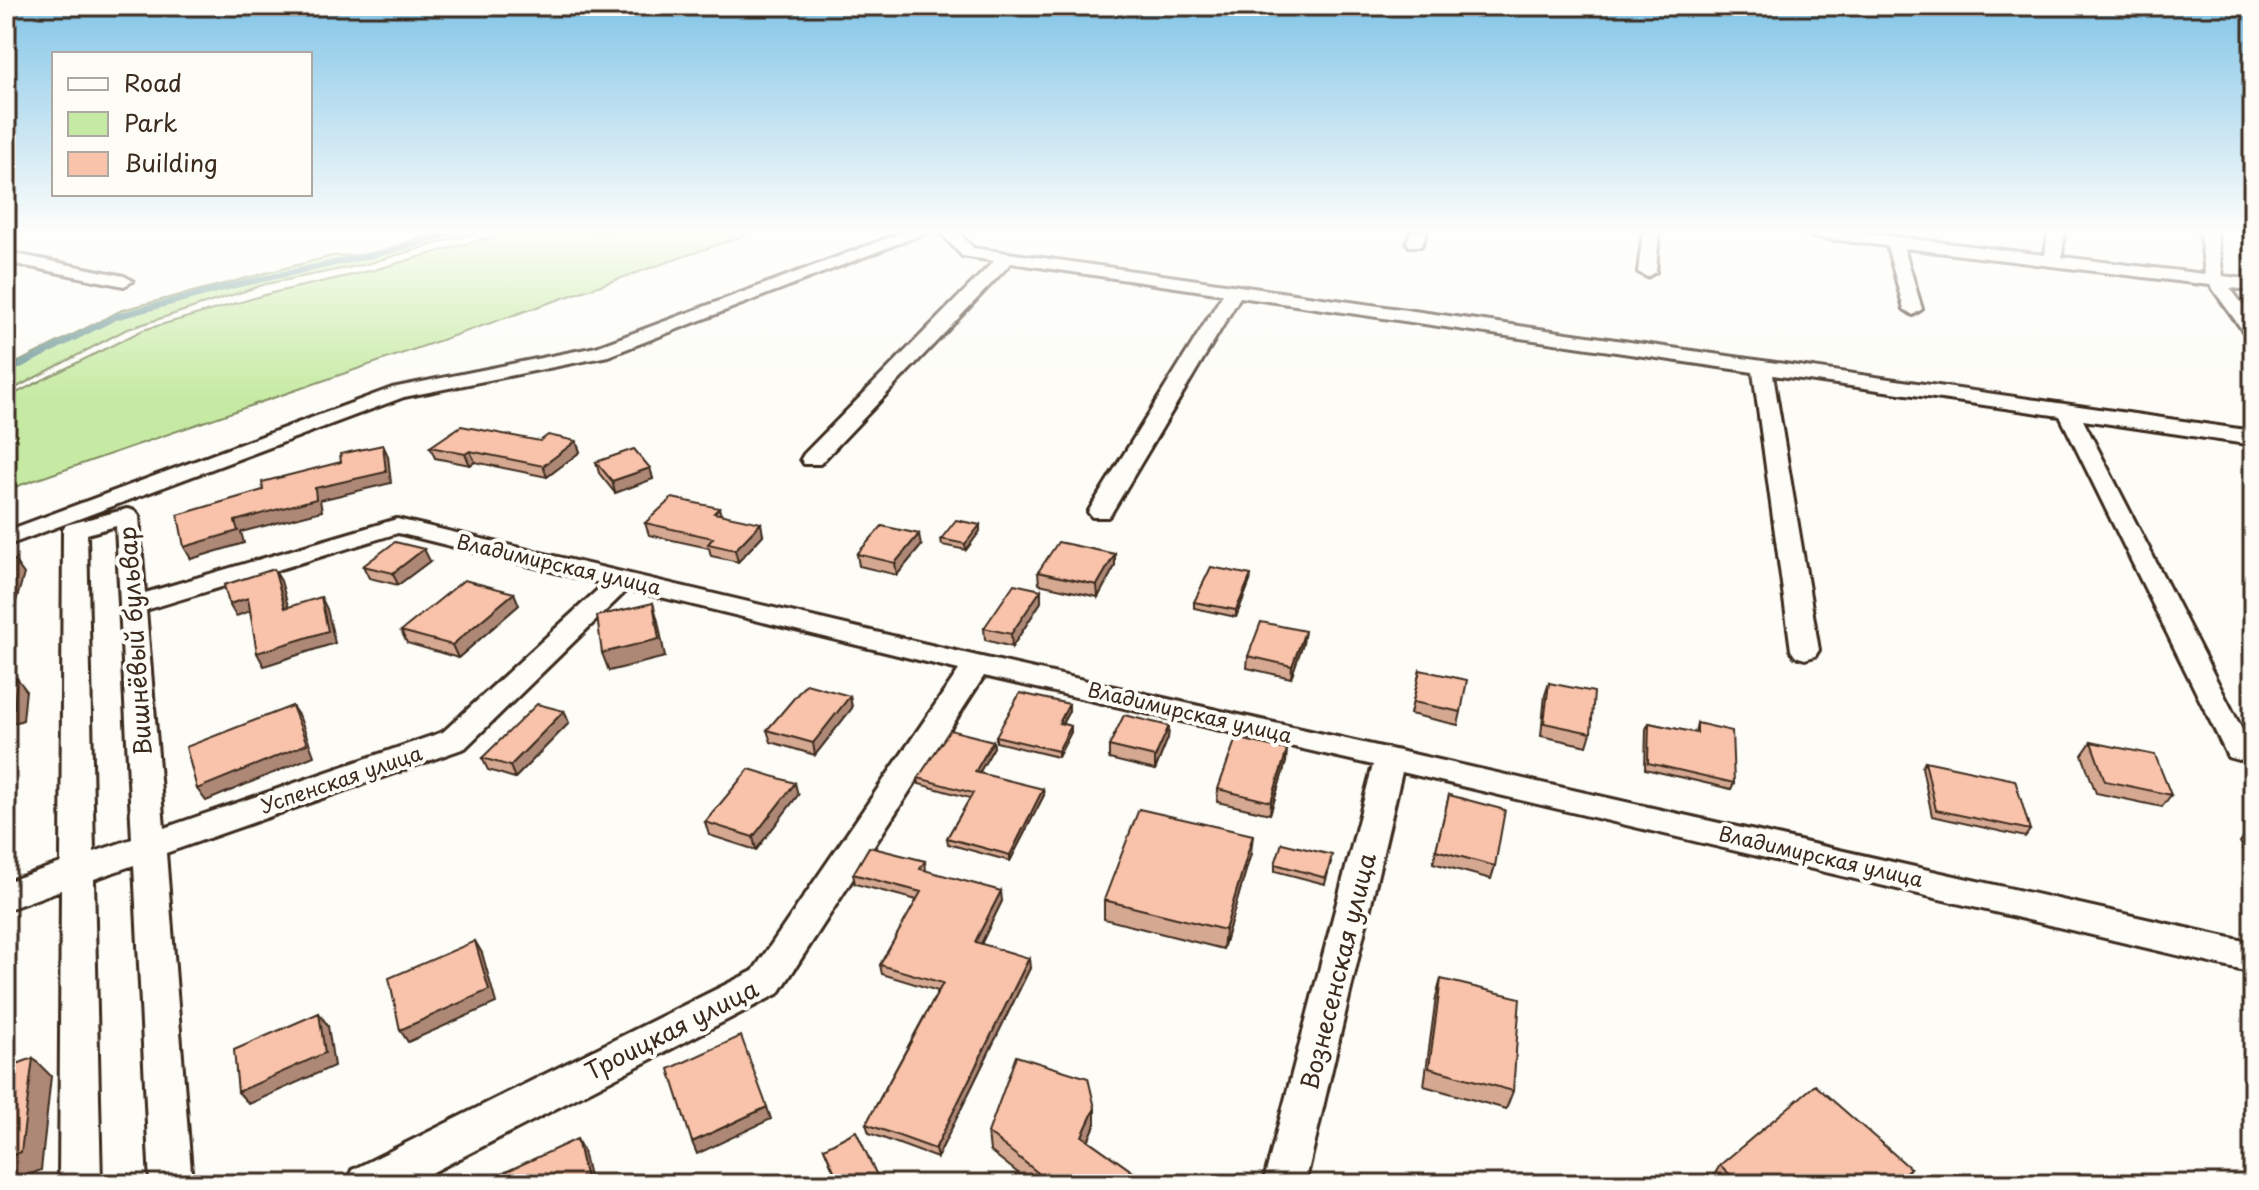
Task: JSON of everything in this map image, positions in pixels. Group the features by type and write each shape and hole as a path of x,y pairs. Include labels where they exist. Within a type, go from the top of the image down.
{"street":[{"path":"6,539 399,392 601,352 772,288"},
{"path":"812,459 978,288"},
{"path":"1217,288 2253,438"},
{"path":"1907,288 1913,309"},
{"path":"2221,288 2253,331"},
{"path":"1100,512 1235,290"},
{"path":"1762,367 1805,650"},
{"path":"2068,411 2239,749"},
{"name":"Вишнёвый бульвар","path":"80,1184 75,530 127,516 171,1184"},
{"name":"Владимирская улица","path":"132,606 397,526 977,665 2253,958"},
{"name":"Успенская улица","path":"6,896 76,869 454,740 624,579"},
{"name":"Троицкая улица","path":"367,1184 766,982 977,665"},
{"name":"Вознесенская улица","path":"1284,1184 1390,758"}],"green space":[{"path":"209,288 255,288 125,330 6,393 6,368 122,310"},
{"path":"296,288 594,288 6,490 6,398 143,330"}],"building":[{"path":"461,426 540,441 548,435 576,441 543,466 470,451 465,454 430,447"},
{"path":"383,445 386,472 315,488 316,499 235,521 238,531 184,547 178,515 263,490 262,482 341,462 340,454"},
{"path":"634,449 650,468 612,481 596,462"},
{"path":"672,498 719,508 714,513 761,523 735,550 708,544 713,538 645,523"},
{"path":"956,520 980,525 965,544 941,539"},
{"path":"882,526 919,534 895,563 857,554"},
{"path":"395,542 424,549 393,573 363,566"},
{"path":"1058,542 1115,554 1097,585 1038,572"},
{"path":"1211,567 1251,575 1236,610 1194,602"},
{"path":"274,569 285,608 321,597 328,631 257,653 248,598 229,604 224,585"},
{"path":"464,580 514,593 452,645 401,631"},
{"path":"1014,584 1041,590 1011,634 984,628"},
{"path":"653,603 659,639 602,653 597,616"},
{"path":"1261,622 1305,631 1292,666 1248,656"},
{"path":"1420,670 1467,680 1461,712 1413,702"},
{"path":"17,678 14,708 6,710 6,681"},
{"path":"1549,683 1594,692 1591,733 1544,723"},
{"path":"806,684 850,696 813,743 767,730"},
{"path":"1020,693 1069,704 1059,723 1071,726 1058,751 996,736"},
{"path":"537,704 564,711 510,766 482,758"},
{"path":"292,706 307,744 197,789 186,747"},
{"path":"1124,715 1169,726 1155,757 1109,746"},
{"path":"1649,723 1697,733 1697,723 1732,731 1734,783 1648,763"},
{"path":"950,730 993,741 975,772 1043,789 1010,855 947,838 973,793 918,778"},
{"path":"1236,738 1287,750 1271,802 1218,789"},
{"path":"2091,742 2155,755 2171,795 2105,781"},
{"path":"1925,761 2015,780 2030,830 1936,810"},
{"path":"749,769 795,783 753,837 705,822"},
{"path":"1449,795 1505,810 1495,866 1436,850"},
{"path":"1139,809 1253,835 1225,930 1104,900"},
{"path":"1282,843 1332,855 1326,878 1275,864"},
{"path":"869,847 925,861 920,869 1001,891 975,942 1029,958 935,1149 866,1124 943,983 880,965 921,892 853,874"},
{"path":"475,941 489,990 400,1030 389,978"},
{"path":"1441,979 1520,998 1513,1091 1429,1068"},
{"path":"319,1013 325,1053 238,1092 234,1050"},
{"path":"741,1036 767,1107 692,1142 669,1069"},
{"path":"1016,1056 1088,1078 1095,1108 1082,1136 1150,1184 1052,1184 988,1133"},
{"path":"33,1058 21,1152 6,1158 6,1068"},
{"path":"1815,1085 1910,1168 1893,1184 1740,1184 1720,1165"},
{"path":"856,1131 880,1182 877,1184 840,1184 824,1148"},
{"path":"577,1139 587,1184 505,1184 503,1173"}],"waterway":[{"path":"6,372 115,317 225,288"}]}
